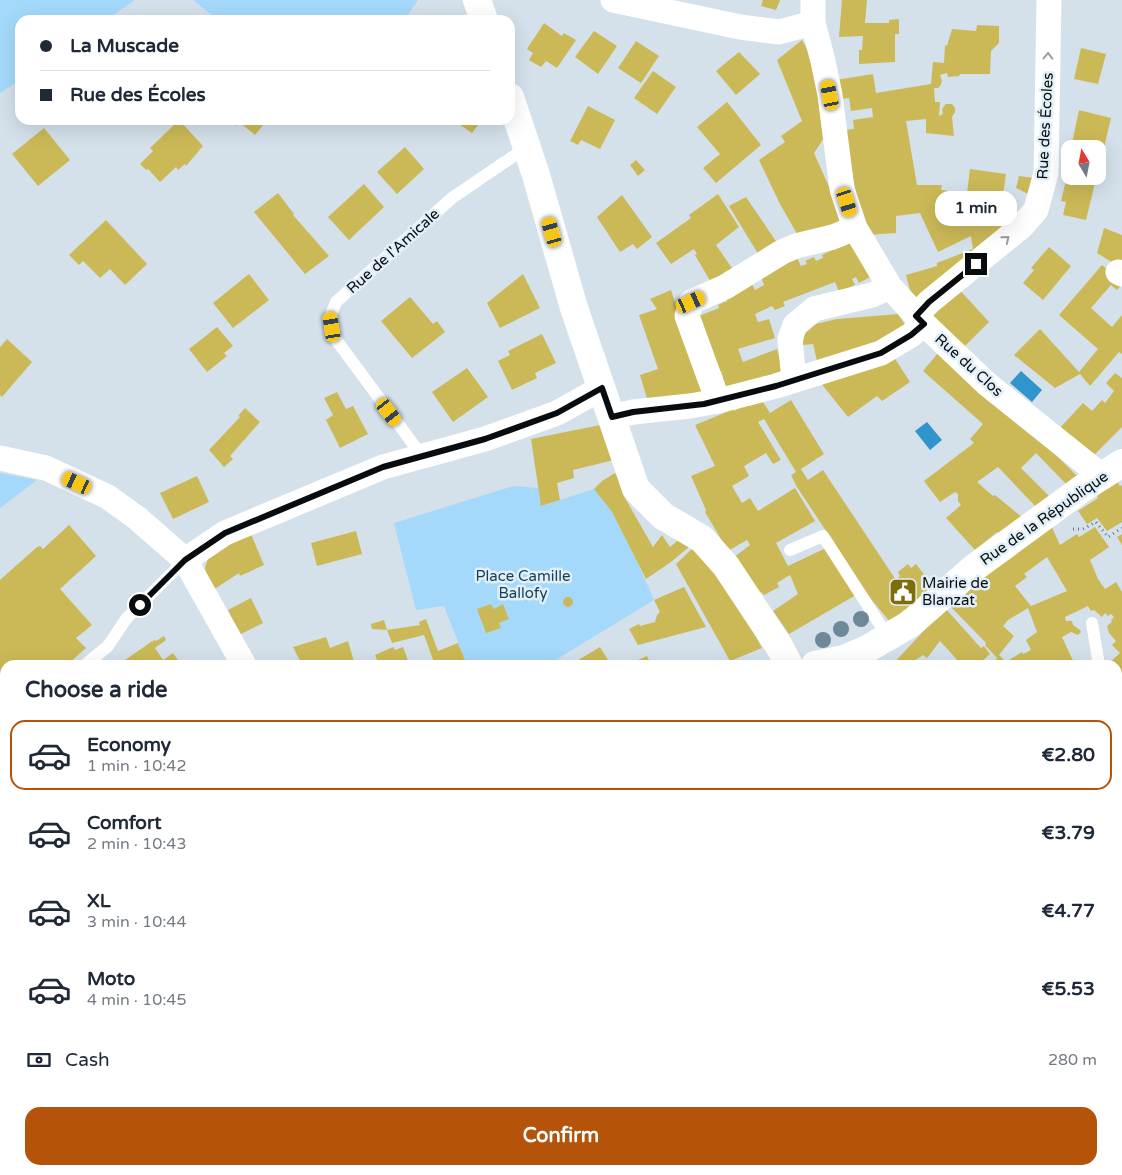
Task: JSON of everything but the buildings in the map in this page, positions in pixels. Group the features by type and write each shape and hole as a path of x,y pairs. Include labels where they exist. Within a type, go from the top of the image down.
{"street":[{"path":"477,0 482,15"},
{"path":"613,0 740,27 779,32 813,12"},
{"name":"Rue des Écoles","path":"612,417 633,412 718,401 776,386 881,353 911,335 929,302 1022,226 1036,210 1046,174 1049,0"},
{"name":"Rue du Clos","path":"813,12 830,95 842,189 855,228 890,287 920,320 987,384 1112,469"},
{"path":"515,112 574,308 636,488 663,516 702,539 726,566 786,660"},
{"path":"718,401 687,316 691,302 726,287 782,252 796,246 833,237 855,228"},
{"path":"794,380 790,339 795,325 814,309 872,295 890,287"},
{"path":"185,560 225,533 383,467 485,439 557,413 602,388"},
{"path":"0,458 46,468 108,497 137,518 185,560 241,660"},
{"name":"Rue de la République","path":"839,660 877,650 910,624 974,567 1112,469"}],"lane":[{"name":"Rue de l'Amicale","path":"422,456 334,337 330,317 336,302 452,198 527,147"},
{"path":"790,550 823,536 877,650"},
{"path":"91,660 108,646 126,619 185,560"},
{"path":"1092,623 1098,660"}],"path":[{"path":"1074,529 1083,529 1096,522 1108,537 1122,528"}],"green space":[{"path":"0,0 135,0 113,15 15,15 15,83 0,93"},
{"path":"193,0 418,0 408,15 212,15"},
{"path":"0,473 37,480 0,508"},
{"name":"Place Camille Ballofy","path":"513,486 538,488 542,506 594,489 612,512 654,600 556,660 465,660 444,606 416,610 394,523"}],"shaded area":[{"path":"1021,371 1042,390 1032,402 1010,383"},
{"path":"927,422 942,440 930,450 915,431"}],"place":[{"name":"Mairie de Blanzat","path":"903,592"}],"route":[{"path":"140,605 185,560 225,533 383,467 485,439 557,413 602,388 612,417 633,412 718,401 776,386 881,353 911,335 924,324 916,316 929,302 976,264"}]}
